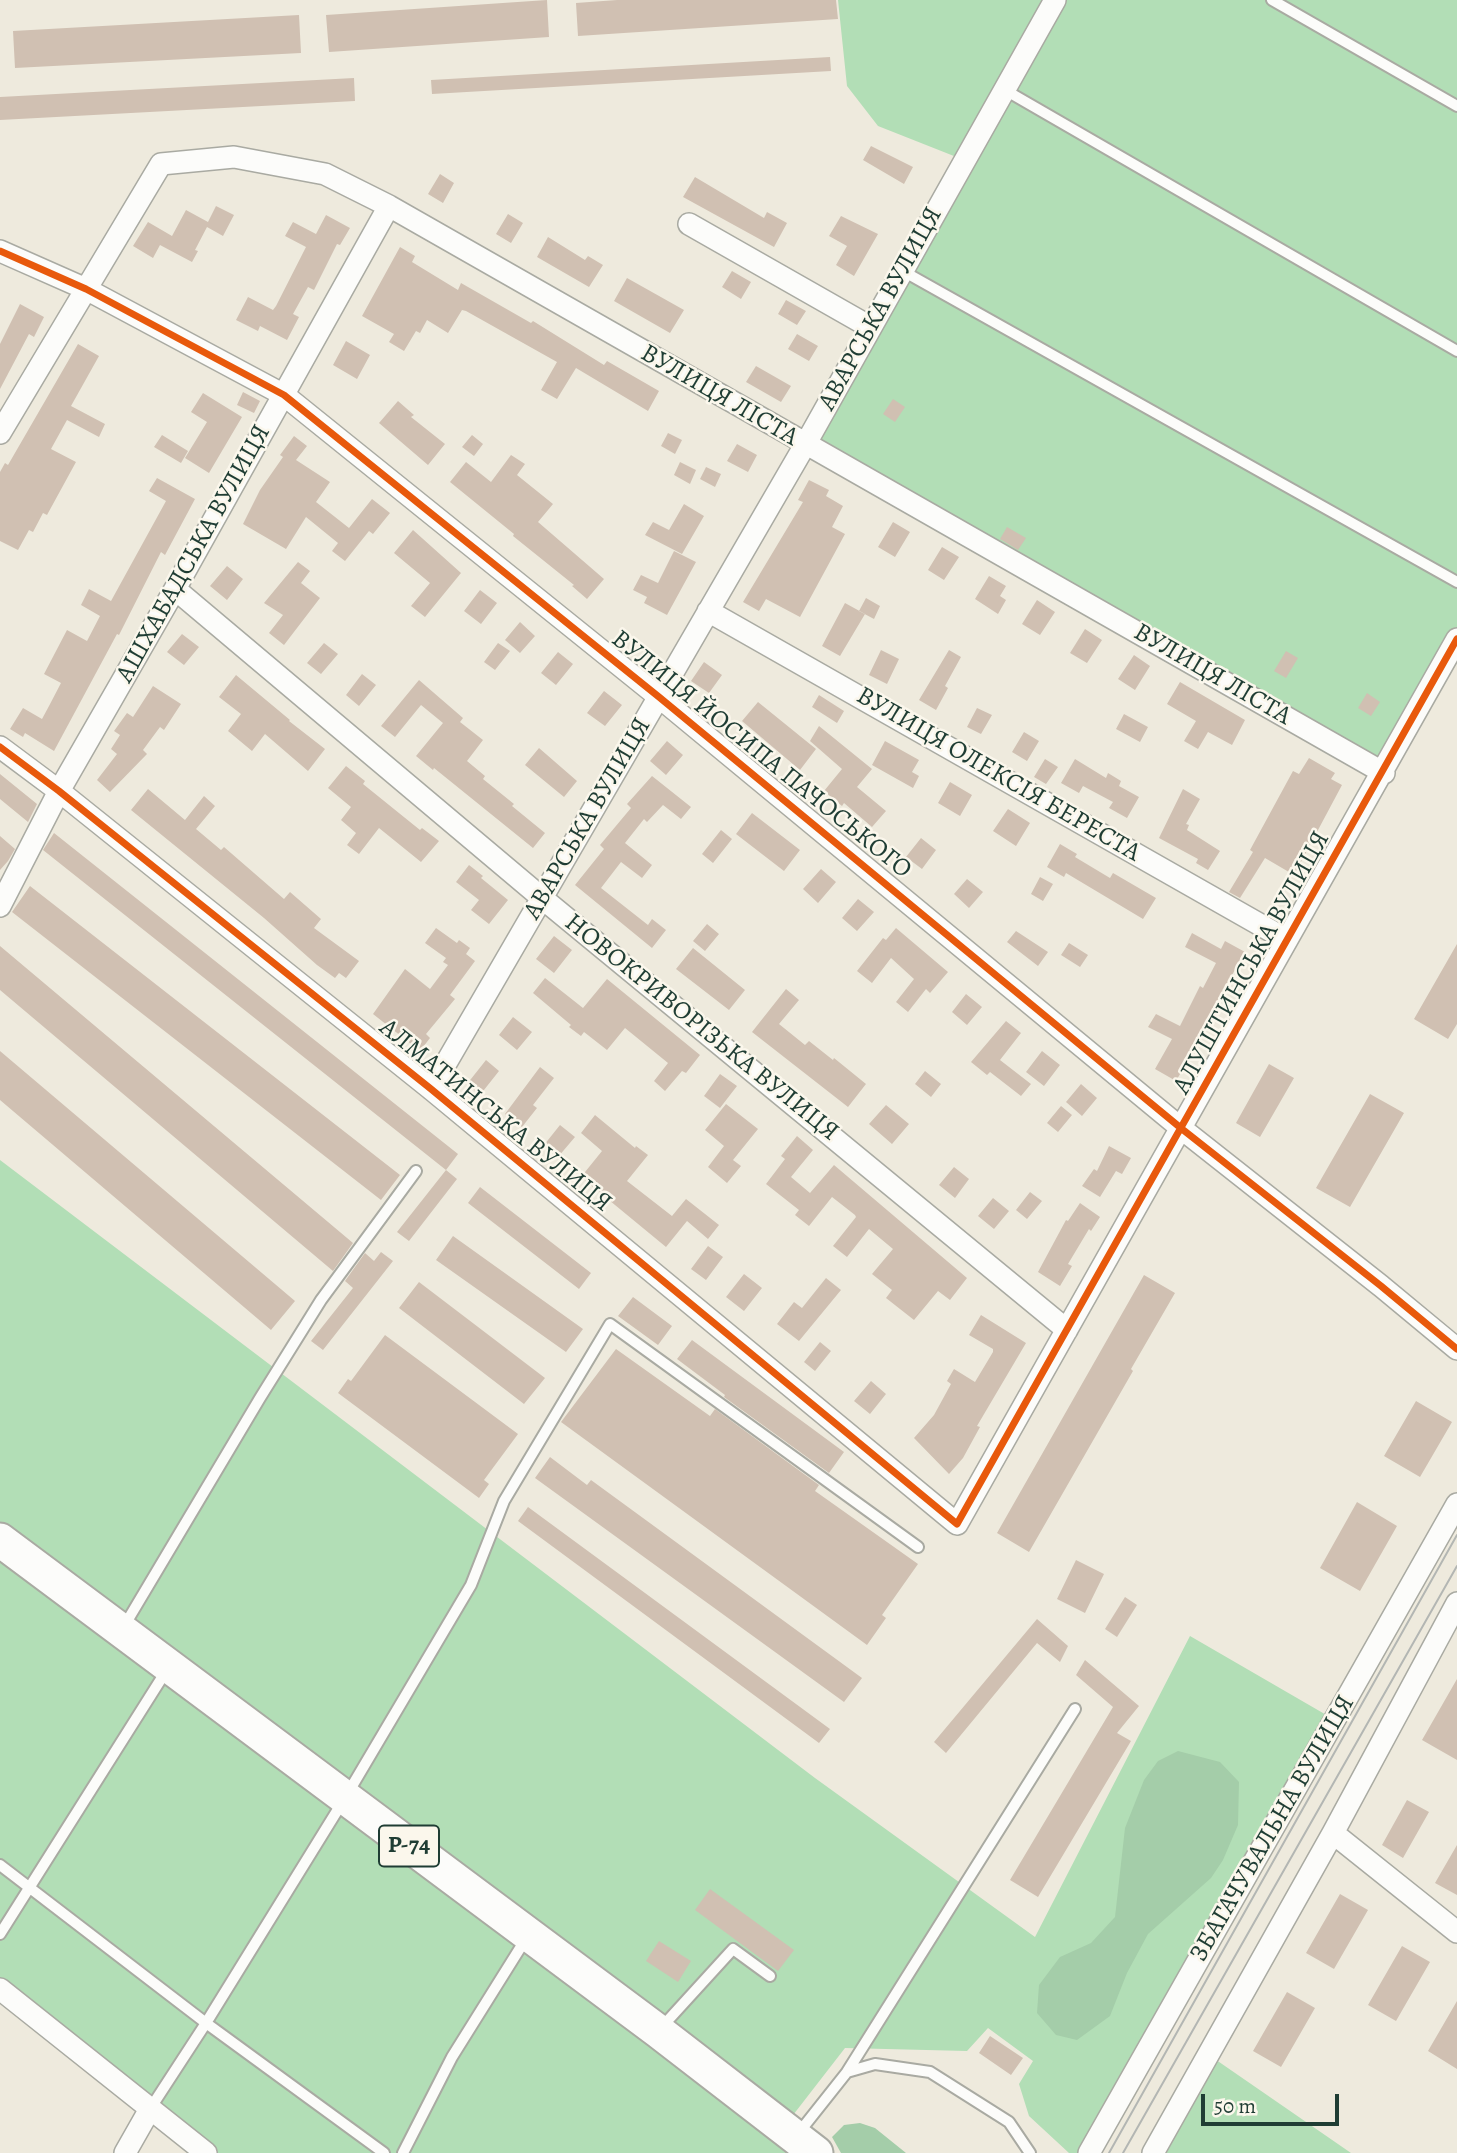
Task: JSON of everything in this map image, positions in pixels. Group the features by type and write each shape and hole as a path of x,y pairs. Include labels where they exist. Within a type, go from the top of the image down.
{"main road":[{"name":"Р-74","path":"0,1540 658,2031 806,2145"}],"street":[{"name":"АВАРСЬКА ВУЛИЦЯ","path":"431,1089 804,445 1055,0"},
{"name":"ВУЛИЦЯ ЛІСТА","path":"86,289 161,164 234,157 325,174 389,206 804,445 1384,773"},
{"name":"АШХАБАДСЬКА ВУЛИЦЯ","path":"0,906 59,792 389,206"},
{"path":"689,224 870,327"},
{"name":"ВУЛИЦЯ ЙОСИПА ПАЧОСЬКОГО","path":"0,251 86,289 284,395 659,697 1182,1129 1457,1349"},
{"path":"0,433 86,289"},
{"name":"НОВОКРИВОРІЗЬКА ВУЛИЦЯ","path":"175,589 542,898 1068,1330"},
{"name":"ВУЛИЦЯ ОЛЕКСІЯ БЕРЕСТА","path":"708,611 1287,940"},
{"name":"АЛУШТИНСЬКА ВУЛИЦЯ","path":"957,1524 1384,773 1457,639"},
{"name":"АЛМАТИНСЬКА ВУЛИЦЯ","path":"0,747 431,1089 957,1524"},
{"name":"ЗБАГАЧУВАЛЬНА ВУЛИЦЯ","path":"1089,2153 1457,1504"},
{"name":"ЗБАГАЧУВАЛЬНА ВУЛИЦЯ","path":"1153,2153 1333,1833 1457,1603"},
{"path":"1333,1833 1457,1932"},
{"path":"0,1989 206,2153"},
{"path":"125,2153 150,2109"}],"lane":[{"path":"1272,0 1457,106"},
{"path":"1005,90 1457,351"},
{"path":"901,270 1457,582"},
{"path":"122,1630 321,1300 416,1171"},
{"path":"150,2109 345,1798 471,1584 504,1501 610,1324 918,1547"},
{"path":"0,1934 169,1666"},
{"path":"806,2145 847,2072 1075,1709"},
{"path":"0,1865 206,2023 384,2153"},
{"path":"403,2153 452,2057 528,1935"},
{"path":"658,2031 733,1949 770,1976"},
{"path":"847,2072 875,2064 930,2072 1009,2122 1030,2153"}],"green space":[{"path":"838,0 1457,0 1457,639 1384,773 805,445 964,160 878,126 847,86"},
{"path":"0,1160 815,1778 1035,1937 1190,1636 1335,1720 1089,2153 1069,2153 1029,2116 1019,2084 1033,2061 988,2028 967,2051 845,2048 783,2128 816,2153 206,2153 0,1989"},
{"path":"1178,1751 1220,1762 1239,1782 1238,1825 1223,1860 1211,1878 1148,1934 1127,1973 1110,2016 1077,2040 1056,2035 1037,2013 1039,1985 1060,1957 1091,1943 1115,1917 1125,1828 1144,1780 1158,1761"},
{"path":"1209,2055 1351,2153 1153,2153"},
{"path":"860,2123 875,2128 906,2153 841,2153 832,2137 844,2125"}],"building":[{"path":"547,0 549,37 329,52 326,15"},
{"path":"617,0 836,0 838,19 578,36 576,3"},
{"path":"299,15 301,53 15,68 13,31"},
{"path":"830,57 831,71 432,94 431,80"},
{"path":"354,78 355,101 0,120 0,97"},
{"path":"871,146 913,167 904,184 863,160"},
{"path":"440,174 454,183 443,203 428,194"},
{"path":"695,177 764,218 767,212 787,223 774,247 683,197"},
{"path":"216,206 234,215 223,236 207,227 192,262 160,245 153,258 133,246 148,222 172,236 186,210 208,222"},
{"path":"508,214 523,223 511,243 496,234"},
{"path":"326,215 350,228 340,245 337,244 314,290 308,287 293,314 299,317 287,340 260,326 258,331 236,320 248,297 273,310 306,247 285,236 293,222 316,234"},
{"path":"841,216 878,234 854,276 836,265 847,246 829,236"},
{"path":"548,237 585,260 588,256 603,265 589,287 537,257"},
{"path":"400,247 415,256 412,262 458,290 461,283 531,323 533,321 604,365 607,361 659,391 648,411 576,368 557,399 541,390 557,362 466,311 462,310 448,333 427,320 420,333 416,331 404,351 389,342 394,334 362,316"},
{"path":"732,271 751,282 741,299 722,287"},
{"path":"627,278 684,310 670,333 614,301"},
{"path":"786,300 806,311 797,325 778,314"},
{"path":"20,304 44,317 34,337 29,334 0,389 0,344"},
{"path":"797,334 818,346 809,361 788,349"},
{"path":"346,341 370,355 357,379 333,365"},
{"path":"78,344 99,356 71,406 105,424 99,437 67,420 51,449 76,462 47,515 43,513 33,532 29,530 18,550 0,541 0,472 5,463 8,465"},
{"path":"756,366 791,386 781,402 746,382"},
{"path":"243,392 260,401 254,413 237,405"},
{"path":"203,393 242,417 209,473 185,458 207,422 191,412"},
{"path":"893,399 905,407 895,422 883,414"},
{"path":"398,401 414,415 411,417 445,444 428,465 379,423"},
{"path":"668,433 682,440 675,454 661,446"},
{"path":"162,435 188,451 181,463 154,447"},
{"path":"472,435 483,444 474,456 462,447"},
{"path":"294,436 307,446 296,460 330,482 316,502 349,528 372,499 390,513 373,534 369,531 345,561 332,551 338,543 306,517 286,549 243,524 260,490 283,457 280,455"},
{"path":"737,444 757,455 748,472 727,461"},
{"path":"511,455 525,464 517,475 553,504 538,522 604,579 587,599 572,586 574,585 450,482 466,462 491,482"},
{"path":"680,462 696,470 690,484 674,475"},
{"path":"706,467 721,474 715,487 700,479"},
{"path":"157,478 195,499 165,555 161,552 119,635 117,634 54,751 25,733 23,737 10,729 23,708 42,719 61,683 44,674 67,630 87,641 100,616 81,605 89,589 111,601 166,501 149,491"},
{"path":"809,480 829,490 826,496 843,506 832,527 845,534 800,617 766,599 759,611 743,602 803,502 798,500"},
{"path":"684,504 704,516 682,554 645,535 653,522 669,530"},
{"path":"893,522 910,532 895,557 878,547"},
{"path":"1007,527 1026,538 1018,550 1000,539"},
{"path":"413,530 461,573 425,617 411,606 430,583 394,553"},
{"path":"942,547 959,557 944,580 928,570"},
{"path":"674,551 696,562 667,615 644,603 647,597 633,590 641,575 658,583"},
{"path":"298,562 310,571 301,583 320,598 284,645 269,633 283,615 264,603"},
{"path":"227,566 243,579 227,600 210,586"},
{"path":"989,576 1006,586 1000,596 1006,600 998,614 975,599"},
{"path":"480,590 497,603 481,624 464,611"},
{"path":"866,598 880,606 874,619 859,611"},
{"path":"1037,600 1055,612 1040,635 1022,624"},
{"path":"845,603 865,614 840,656 822,646"},
{"path":"520,622 535,636 520,653 505,640"},
{"path":"1085,629 1102,640 1087,663 1070,653"},
{"path":"182,634 199,647 184,665 167,652"},
{"path":"324,643 338,654 321,674 307,663"},
{"path":"498,643 510,651 495,670 484,662"},
{"path":"881,650 899,659 887,684 869,675"},
{"path":"949,650 961,657 936,710 919,700"},
{"path":"1286,651 1298,658 1286,678 1274,671"},
{"path":"558,652 573,664 556,685 541,673"},
{"path":"1134,655 1150,666 1135,690 1118,679"},
{"path":"704,662 722,675 709,693 691,681"},
{"path":"362,674 376,685 359,706 346,695"},
{"path":"236,675 325,749 308,771 265,734 252,751 228,731 241,714 219,697"},
{"path":"419,680 463,718 460,722 483,740 467,761 485,776 483,779 514,804 512,806 545,833 533,848 416,756 443,723 421,705 395,737 381,726"},
{"path":"1180,682 1245,720 1232,745 1208,732 1198,749 1184,741 1196,721 1167,704"},
{"path":"153,686 181,704 164,730 160,727 143,750 147,754 110,792 97,780 117,754 111,749 120,735 114,731 127,713 133,717"},
{"path":"604,691 622,705 605,726 587,713"},
{"path":"1367,693 1380,702 1371,716 1358,708"},
{"path":"819,695 844,711 837,723 812,707"},
{"path":"758,702 816,749 800,770 742,721"},
{"path":"977,708 992,715 981,734 967,727"},
{"path":"1124,714 1148,727 1140,742 1116,729"},
{"path":"819,726 872,769 857,787 886,811 872,827 844,803 842,806 824,791 842,769 810,741"},
{"path":"1024,732 1039,741 1027,761 1012,752"},
{"path":"667,741 683,755 666,775 650,761"},
{"path":"885,741 919,760 912,772 919,776 913,788 872,765"},
{"path":"539,748 577,781 564,797 525,765"},
{"path":"1309,758 1335,773 1331,779 1342,785 1294,875 1265,858 1240,898 1229,892 1253,852 1250,850 1293,771 1299,774"},
{"path":"1045,759 1058,767 1046,784 1034,777"},
{"path":"1075,759 1106,778 1108,773 1121,781 1119,786 1139,797 1127,818 1109,808 1113,802 1083,786 1079,793 1061,783"},
{"path":"346,766 365,781 363,784 420,830 422,828 439,841 421,862 379,828 359,854 347,845 356,833 341,820 351,807 328,788"},
{"path":"0,774 37,804 28,822 0,799"},
{"path":"652,776 691,807 681,819 663,805 647,822 644,819 625,843 652,865 642,878 621,862 601,888 648,925 652,919 666,930 652,948 575,885 604,849 600,845 631,808 627,804"},
{"path":"950,782 972,795 960,816 938,803"},
{"path":"148,789 185,820 204,796 215,806 196,829 221,850 224,847 284,899 290,892 321,919 314,928 359,961 346,978 339,973 335,978 317,965 264,918 131,810"},
{"path":"1183,789 1200,799 1186,824 1189,825 1187,830 1220,851 1208,870 1196,863 1198,859 1159,838"},
{"path":"1008,809 1030,823 1016,846 993,831"},
{"path":"752,813 800,850 784,871 736,834"},
{"path":"721,830 732,839 713,863 702,854"},
{"path":"54,833 458,1154 446,1170 43,850"},
{"path":"0,836 15,849 0,870"},
{"path":"921,838 936,850 922,869 906,857"},
{"path":"1060,844 1077,854 1075,857 1110,878 1113,873 1156,898 1143,919 1066,873 1064,877 1047,867"},
{"path":"469,865 508,900 489,924 471,910 479,900 456,882"},
{"path":"821,869 836,882 818,903 803,889"},
{"path":"1040,877 1053,884 1043,901 1031,894"},
{"path":"967,879 983,892 969,908 954,894"},
{"path":"30,886 400,1175 381,1200 12,912"},
{"path":"858,899 874,912 857,931 842,918"},
{"path":"707,924 719,934 705,951 693,941"},
{"path":"436,928 457,943 459,940 470,948 466,954 475,961 450,995 455,999 426,1034 430,1038 420,1051 373,1014 405,969 430,989 448,965 443,962 446,958 425,943"},
{"path":"896,928 948,972 930,993 926,989 908,1012 896,1002 914,979 891,958 872,983 857,971 883,938 886,940"},
{"path":"1016,931 1048,952 1038,966 1007,942"},
{"path":"1192,933 1221,949 1225,941 1245,952 1223,991 1226,993 1217,1010 1176,1081 1155,1069 1172,1039 1148,1027 1156,1014 1180,1026 1200,986 1203,988 1216,963 1185,947"},
{"path":"554,936 572,950 554,973 536,959"},
{"path":"1069,943 1088,955 1080,967 1061,955"},
{"path":"1457,944 1457,1024 1448,1039 1414,1019"},
{"path":"0,946 353,1243 333,1271 0,990"},
{"path":"693,948 745,990 729,1010 676,969"},
{"path":"545,978 583,1008 607,979 700,1055 686,1073 682,1071 665,1091 654,1081 668,1063 625,1028 607,1050 584,1032 581,1036 533,993"},
{"path":"786,989 799,1000 779,1024 805,1045 809,1041 833,1060 834,1058 866,1084 848,1107 752,1032"},
{"path":"966,994 982,1007 967,1025 952,1012"},
{"path":"513,1017 532,1032 517,1050 499,1035"},
{"path":"1006,1021 1021,1033 1000,1060 1031,1084 1021,1096 990,1072 987,1075 971,1062"},
{"path":"0,1051 295,1301 271,1330 0,1100"},
{"path":"1042,1051 1060,1065 1044,1086 1026,1072"},
{"path":"486,1060 499,1071 480,1095 467,1084"},
{"path":"1269,1064 1294,1078 1260,1137 1236,1123"},
{"path":"540,1067 554,1078 533,1105 537,1108 522,1127 505,1114"},
{"path":"925,1071 941,1084 931,1097 915,1084"},
{"path":"720,1074 737,1086 720,1108 704,1096"},
{"path":"1081,1084 1097,1098 1082,1116 1066,1102"},
{"path":"1370,1094 1404,1113 1350,1207 1316,1188"},
{"path":"726,1104 758,1129 733,1160 741,1166 727,1183 708,1167 724,1146 705,1130"},
{"path":"886,1105 909,1124 892,1144 869,1124"},
{"path":"1061,1106 1072,1115 1058,1132 1047,1123"},
{"path":"595,1115 635,1148 636,1146 648,1155 627,1181 672,1216 686,1199 719,1225 708,1239 687,1221 666,1247 581,1177 602,1151 581,1133"},
{"path":"560,1125 575,1137 558,1157 544,1145"},
{"path":"797,1136 813,1150 791,1177 810,1193 834,1165 967,1278 950,1300 938,1291 914,1320 886,1298 892,1290 872,1274 893,1249 869,1229 847,1257 833,1246 855,1215 832,1197 809,1226 795,1215 799,1210 766,1184 785,1159 781,1156"},
{"path":"1109,1146 1131,1158 1122,1174 1116,1171 1100,1197 1082,1186 1094,1169 1097,1171"},
{"path":"954,1167 969,1179 955,1198 939,1185"},
{"path":"446,1170 457,1179 409,1241 397,1232"},
{"path":"480,1187 591,1273 579,1289 468,1203"},
{"path":"1030,1192 1042,1201 1027,1219 1016,1210"},
{"path":"993,1198 1009,1211 994,1229 978,1216"},
{"path":"1080,1203 1100,1217 1091,1231 1089,1229 1068,1264 1072,1266 1060,1286 1038,1272 1066,1220 1068,1221"},
{"path":"453,1236 583,1329 566,1352 436,1260"},
{"path":"708,1246 723,1257 706,1280 691,1269"},
{"path":"381,1252 393,1261 323,1350 311,1341 353,1288 345,1281 365,1253 374,1261"},
{"path":"744,1274 762,1288 744,1311 726,1297"},
{"path":"1144,1275 1175,1293 1029,1552 997,1533"},
{"path":"826,1278 841,1290 799,1341 777,1324 794,1302 802,1308"},
{"path":"419,1282 545,1378 524,1404 399,1308"},
{"path":"633,1297 672,1326 658,1345 618,1316"},
{"path":"981,1315 1026,1343 977,1426 980,1427 963,1458 949,1474 914,1438 934,1415 951,1384 947,1381 954,1369 975,1382 993,1352 993,1349 969,1335"},
{"path":"385,1335 518,1434 484,1480 489,1484 479,1498 338,1393 348,1379 351,1381"},
{"path":"692,1340 844,1452 829,1473 724,1397 725,1395 677,1359"},
{"path":"820,1342 831,1351 815,1371 804,1362"},
{"path":"616,1349 710,1416 715,1409 819,1485 815,1491 918,1564 882,1615 886,1618 867,1645 561,1422"},
{"path":"871,1381 886,1394 870,1414 854,1401"},
{"path":"1416,1401 1452,1422 1420,1477 1384,1456"},
{"path":"550,1457 587,1485 591,1480 862,1678 844,1702 535,1478"},
{"path":"1357,1502 1397,1526 1360,1591 1320,1568"},
{"path":"528,1507 830,1729 819,1743 518,1521"},
{"path":"1076,1560 1104,1574 1085,1613 1057,1599"},
{"path":"1125,1597 1137,1605 1117,1637 1105,1629"},
{"path":"1037,1619 1068,1646 1060,1662 1037,1643 946,1753 934,1742"},
{"path":"1085,1660 1139,1706 1117,1733 1131,1741 1038,1897 1010,1880 1113,1707 1076,1675"},
{"path":"1457,1679 1457,1760 1422,1740"},
{"path":"1407,1800 1429,1812 1403,1858 1382,1845"},
{"path":"1457,1845 1457,1895 1435,1883"},
{"path":"710,1889 794,1950 778,1971 695,1910"},
{"path":"1340,1894 1368,1910 1334,1969 1306,1953"},
{"path":"659,1941 691,1961 678,1982 646,1961"},
{"path":"1402,1946 1430,1962 1396,2021 1368,2005"},
{"path":"1287,1992 1315,2008 1281,2067 1253,2051"},
{"path":"1457,2001 1457,2069 1428,2051"},
{"path":"990,2036 1023,2058 1011,2075 979,2053"}],"tram line":[{"path":"1109,2153 1457,1535"},
{"path":"1123,2153 1457,1566"}],"cycle path":[{"path":"0,251 86,289 284,395 659,697 1182,1129 1457,1349"},
{"path":"0,747 59,791 431,1089 957,1524 1457,639"}]}
